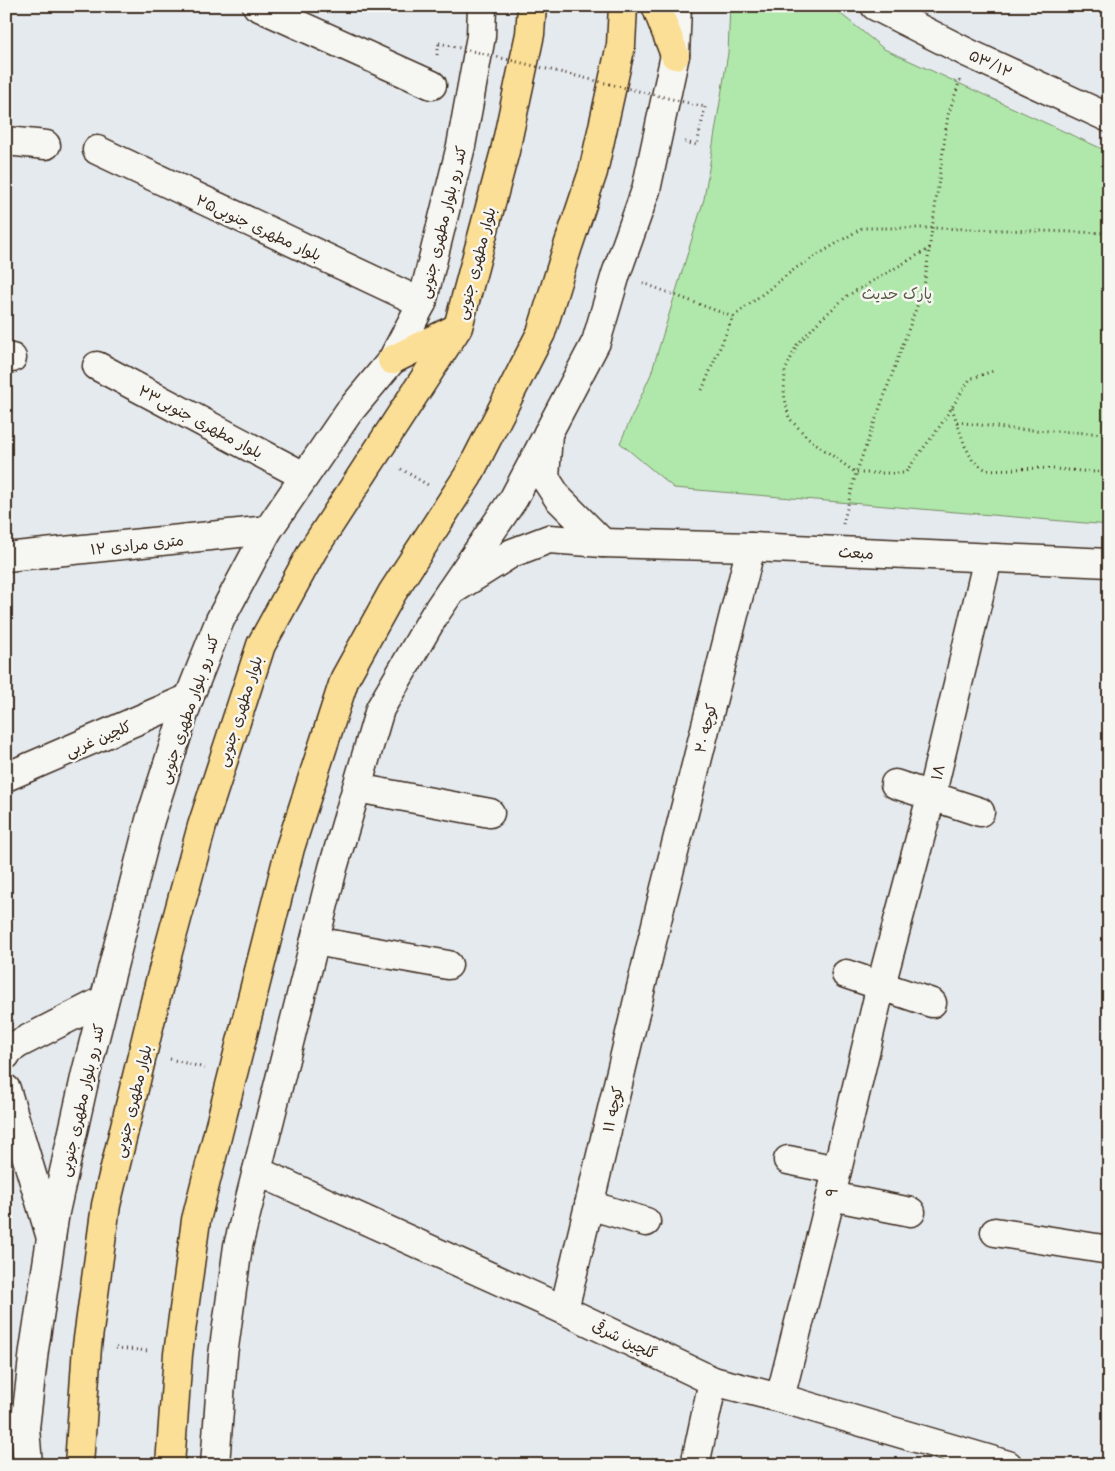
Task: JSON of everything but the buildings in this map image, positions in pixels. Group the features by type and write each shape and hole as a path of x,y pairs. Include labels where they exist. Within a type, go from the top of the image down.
{"main road":[{"name":"بلوار مطهری جنوبی","path":"79,1465 87,1346 106,1205 159,985 202,826 261,645 313,550 458,327 505,151 530,34 532,6"},
{"path":"170,1465 178,1354 196,1220 290,848 345,678 392,593 468,476 541,333 568,246 594,172 621,45 623,6"},
{"path":"656,6 675,55"},
{"path":"392,360 458,327"}],"street":[{"path":"257,6 432,85"},
{"name":"کند رو بلوار مطهری جنوبی","path":"28,1465 16,1426 34,1350 55,1212 86,1073 150,820 189,698 220,620 268,530 348,413 392,360 422,303 461,146 481,36 482,6"},
{"path":"216,1465 223,1355 238,1246 333,868 380,709 435,614 514,498 596,342 616,274 646,190 675,55 677,6"},
{"name":"۵۳/۱۲","path":"875,6 968,53 1109,118"},
{"path":"6,141 46,145"},
{"name":"بلوار مطهری جنوبی۲۵","path":"96,150 422,303"},
{"name":"بلوار مطهری جنوبی۲۳","path":"97,366 304,476"},
{"path":"548,433 545,478 558,498 603,543"},
{"name":"۱۲ متری مرادی","path":"6,557 268,530"},
{"name":"مبعث","path":"450,592 512,553 549,539 603,543 751,547 1109,563"},
{"name":"کوچه ۲۰","path":"660,908 751,547"},
{"name":"۱۸","path":"881,985 931,796 988,558"},
{"name":"کلچین غربی","path":"6,777 189,698"},
{"path":"895,784 980,812"},
{"path":"357,788 490,813"},
{"name":"کوچه ۱۱","path":"564,1310 660,908"},
{"path":"315,941 448,964"},
{"path":"846,974 932,1003"},
{"name":"۹","path":"780,1398 881,985"},
{"path":"6,1054 18,1044 104,1000"},
{"path":"6,1089 51,1238"},
{"path":"788,1160 834,1183 911,1212"},
{"name":"گلچین شرقی","path":"257,1171 564,1310 713,1381 780,1398 1008,1465"},
{"path":"589,1205 646,1222"},
{"path":"995,1232 1109,1250"},
{"path":"695,1465 713,1381"}],"path":[{"path":"439,43 705,107 697,145"},
{"path":"836,551 856,473 924,286 948,115 968,53"},
{"path":"702,390 733,317 796,268 862,228 1109,233"},
{"path":"930,248 846,296 797,345 785,371 784,394 789,418 807,437 856,473 905,473 919,457 970,379 996,370"},
{"path":"616,274 733,317"},
{"path":"952,408 965,446 973,461 986,470 1041,468 1109,473"},
{"path":"957,422 1012,429 1109,434"},
{"path":"376,454 453,500"},
{"path":"143,1052 233,1075"},
{"path":"87,1346 178,1354"}],"green space":[{"name":"پارک حدیث","path":"730,6 831,6 884,49 1109,152 1109,525 674,488 620,443 651,374 704,199 728,53"}]}
